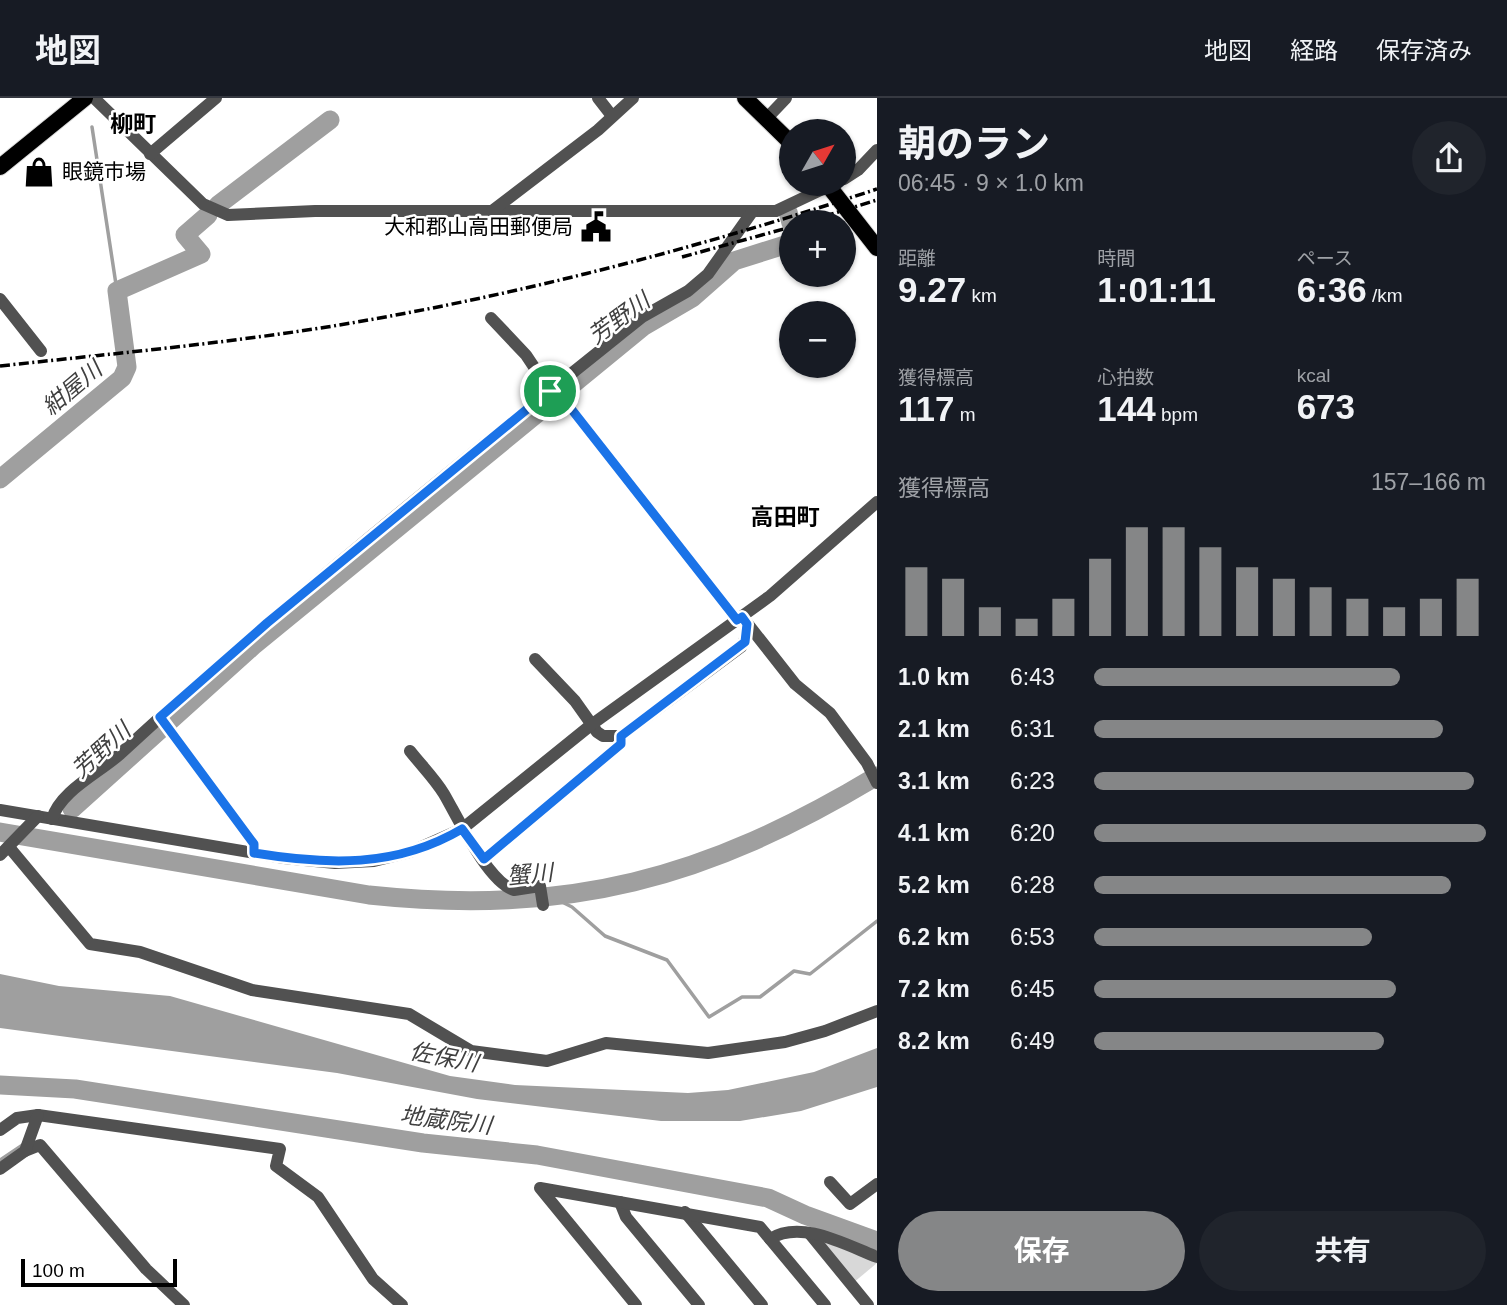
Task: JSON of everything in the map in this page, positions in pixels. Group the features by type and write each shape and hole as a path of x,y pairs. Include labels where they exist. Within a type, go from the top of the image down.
{"main road":[{"path":"2,166 85,98"},
{"path":"745,98 779,131"},
{"path":"842,196 877,248"}],"street":[{"path":"94,98 203,204 228,215 316,211 752,212 776,211 807,196"},
{"path":"150,154 216,98"},
{"path":"598,98 612,116"},
{"path":"492,211 598,131 633,98"},
{"path":"766,119 786,98"},
{"path":"856,171 877,150"},
{"path":"52,819 63,800 109,764 267,623 642,317 688,291 708,274 752,212"},
{"path":"0,299 41,351"},
{"path":"491,318 526,355 552,389 564,399 795,684 830,713 867,763 877,783"},
{"path":"0,810 254,853 335,863 374,861 410,852 462,829 591,725 742,620 877,502"},
{"path":"536,659 603,736 621,736 741,647 747,635 742,620"},
{"path":"160,717 254,844 254,853"},
{"path":"484,859 621,744 621,736"},
{"path":"410,751 443,792 462,829 507,887 540,886 543,905"},
{"path":"38,816 7,849 90,944 132,950 252,990 409,1014 471,1051 547,1061 606,1043 708,1053 785,1042 825,1031 877,1011"},
{"path":"25,1151 38,1115"},
{"path":"0,1130 17,1118 38,1115 280,1149 276,1166 318,1197 373,1279 402,1305"},
{"path":"0,1169 25,1151 40,1145 146,1269 184,1305"},
{"path":"830,1182 850,1204 877,1184"},
{"path":"636,1305 540,1188 760,1227 825,1305"},
{"path":"620,1202 626,1217 699,1305"},
{"path":"685,1212 762,1305"},
{"path":"770,1239 783,1230 810,1233 877,1257"},
{"path":"810,1233 868,1305"}],"shaded area":[{"path":"0,974 59,986 170,996 450,1076 515,1085 688,1093 728,1090 814,1072 877,1048 877,1087 801,1111 740,1121 661,1121 477,1099 337,1073 0,1028"},
{"path":"822,1241 877,1261 877,1263 853,1283"}],"waterway":[{"name":"紺屋川","path":"218,205 330,120"},
{"path":"92,127 117,291"},
{"name":"紺屋川","path":"0,479 122,378 127,367 117,291 201,254 185,235 208,215"},
{"name":"芳野川","path":"72,809 253,646 644,326 692,298 734,261 779,247"},
{"name":"蟹川","path":"0,832 369,895 441,900 508,900 572,894 634,882 694,864 753,841 814,812 877,776"},
{"path":"552,897 572,907 605,936 667,960 709,1017 742,997 760,997 794,971 810,974 877,921"},
{"name":"地蔵院川","path":"0,1085 75,1089 423,1143 537,1155 768,1198 805,1215 877,1241"},
{"path":"0,1160 24,1144"}],"railway":[{"path":"0,366 286,333 397,315 536,286 674,251 877,189"},
{"path":"845,210 877,200"},
{"path":"682,257 779,230"}],"place":[{"name":"眼鏡市場","path":"39,172"},
{"name":"大和郡山高田郵便局","path":"596,227"}],"district":[{"name":"柳町","path":"133,124"},
{"name":"高田町","path":"785,517"}],"route":[{"path":"554,387 737,620 742,617 747,624 745,642 621,736 621,744 484,859 462,829 410,852 374,861 335,863 254,853 254,844 160,717 267,623 550,391 554,387"}],"water label":[{"name":"佐保川","path":"444,1057"}]}
